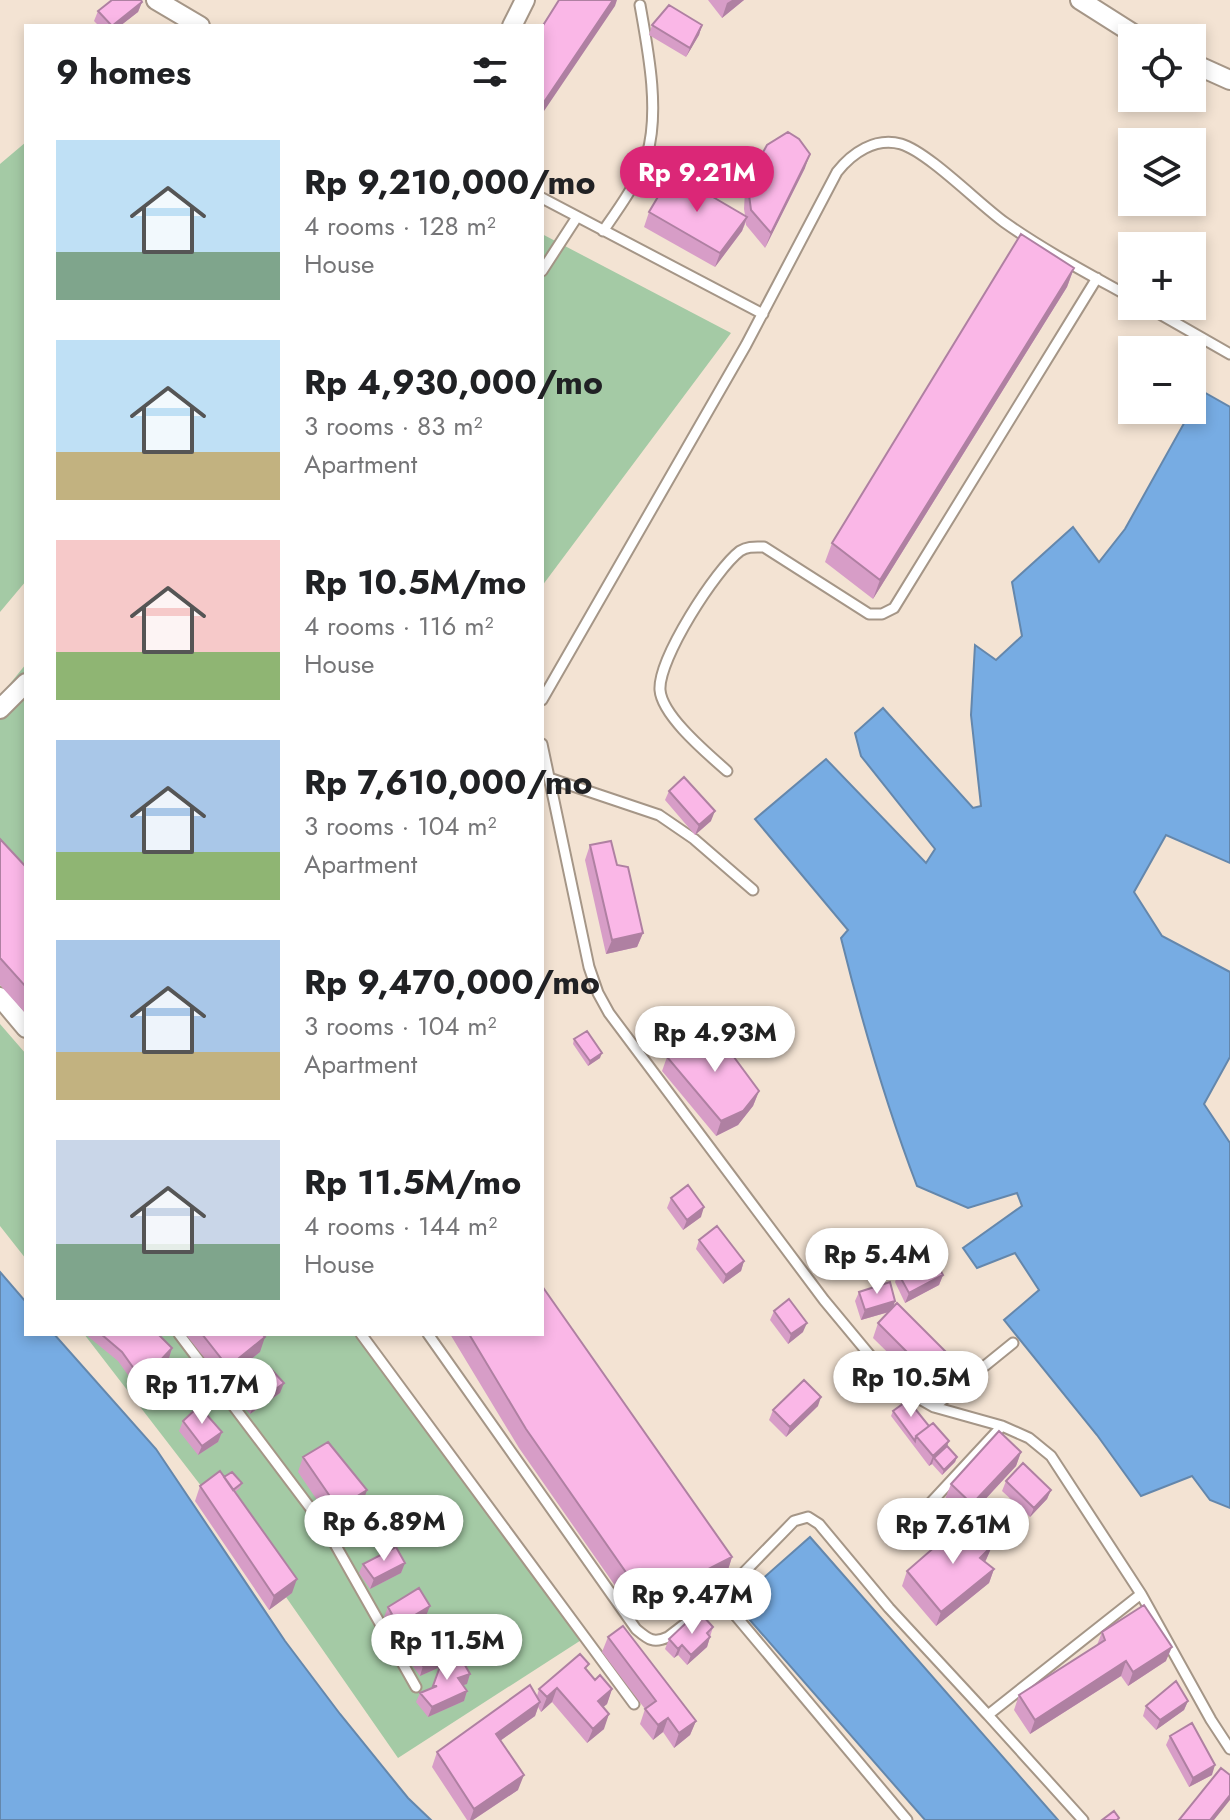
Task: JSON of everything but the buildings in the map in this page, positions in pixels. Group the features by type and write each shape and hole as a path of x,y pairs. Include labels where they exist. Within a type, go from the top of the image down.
{"street":[{"path":"156,0 197,24"},
{"path":"513,24 525,0"},
{"path":"1080,0 1118,24"},
{"path":"1206,69 1230,80"},
{"path":"0,709 24,689"},
{"path":"0,997 24,1026"}],"lane":[{"path":"603,231 636,178 646,156 652,129 649,55 640,5"},
{"path":"544,697 763,314 837,172 849,157 870,145 900,144 920,155 1024,236 1118,290"},
{"path":"544,199 763,314"},
{"path":"544,268 577,217"},
{"path":"727,771 679,723 665,706 660,690 662,675 686,620 710,588 737,553 745,548 764,547 869,614 882,614 894,608 1097,278"},
{"path":"1170,320 1230,354"},
{"path":"544,754 589,967 609,1013 833,1311 878,1365 934,1407 1002,1426 1029,1438 1051,1456 1141,1594 1226,1734 1230,1749"},
{"path":"549,778 659,815 694,839 753,890"},
{"path":"181,1336 327,1530 416,1687"},
{"path":"362,1336 634,1704"},
{"path":"429,1336 636,1629 649,1640 668,1637 720,1597 794,1521 808,1517 819,1524 889,1608 1083,1820"},
{"path":"934,1407 1013,1343"},
{"path":"898,1538 1002,1426"},
{"path":"988,1715 1141,1594"},
{"path":"720,1597 907,1820"}],"green space":[{"path":"24,144 24,583 0,612 0,164"},
{"path":"544,235 731,333 544,583"},
{"path":"24,666 24,1012 0,985 0,696"},
{"path":"0,1024 24,1052 24,1256 0,1226"},
{"path":"86,1336 369,1336 589,1635 398,1758 279,1587"}],"water":[{"path":"1206,393 1230,407 1230,863 1166,835 1134,892 1162,936 1230,972 1230,1057 1204,1104 1230,1143 1230,1508 1210,1500 1192,1476 1141,1496 1097,1435 1004,1320 1039,1290 1015,1253 977,1268 963,1248 1022,1206 1017,1193 968,1208 917,1186 857,1001 841,938 848,930 755,819 826,759 926,863 935,849 861,756 855,733 883,708 973,808 981,806 971,715 975,645 996,660 1022,636 1012,582 1073,527 1099,562 1125,529 1184,424 1206,424"},
{"path":"0,1272 24,1300 24,1336 56,1336 156,1449 285,1641 408,1798 431,1820 0,1820"},
{"path":"810,1537 1058,1820 925,1820 735,1603"}]}
